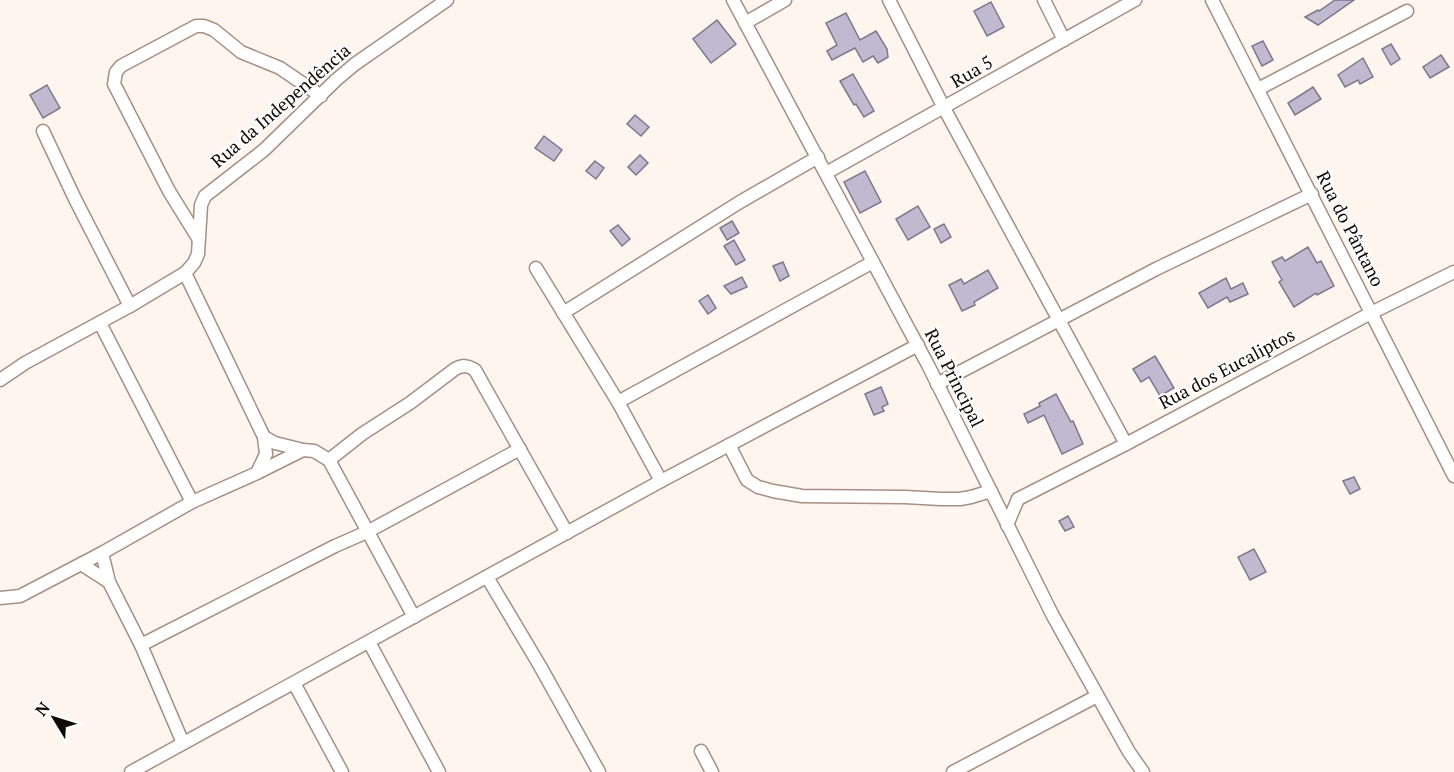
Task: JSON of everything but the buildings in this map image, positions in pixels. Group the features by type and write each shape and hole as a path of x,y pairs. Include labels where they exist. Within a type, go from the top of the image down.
{"street":[{"name":"Rua da Independência","path":"185,273 194,264 198,254 201,204 205,196 264,150 355,64 447,0"},
{"name":"Rua Principal","path":"733,0 918,345 1053,616 1096,696 1143,772"},
{"path":"745,23 785,0"},
{"path":"890,0 944,108 1126,444"},
{"path":"1044,0 1064,40"},
{"name":"Rua 5","path":"826,174 1135,0"},
{"name":"Rua do Pântano","path":"1212,0 1454,476"},
{"path":"1258,89 1407,11"},
{"path":"198,238 169,191 114,84 116,72 121,66 196,26 204,26 214,30 241,52 280,68 321,96"},
{"path":"43,131 130,306"},
{"path":"563,313 740,202 818,157"},
{"path":"937,384 1156,269 1312,194"},
{"path":"618,402 873,262"},
{"path":"536,268 618,402 661,481"},
{"name":"Rua dos Eucaliptos","path":"1018,500 1371,313 1454,272"},
{"path":"0,380 25,363 100,323 185,273 264,437 266,454 257,473"},
{"path":"100,323 192,502"},
{"path":"131,772 661,481 918,345"},
{"path":"329,460 455,369 463,365 470,366 475,370 567,533"},
{"path":"264,437 275,443 314,451 329,460 414,617"},
{"path":"729,445 747,480 758,487 802,496 905,496 951,499 993,495 1018,500 1007,525"},
{"path":"141,645 367,532 520,449"},
{"path":"0,598 20,596 192,502 303,450"},
{"path":"102,553 110,582 141,645 183,743"},
{"path":"81,564 110,582"},
{"path":"487,577 526,641 599,772"},
{"path":"369,642 439,772"},
{"path":"294,683 342,772"},
{"path":"953,772 1096,696"},
{"path":"700,751 712,772"}]}
